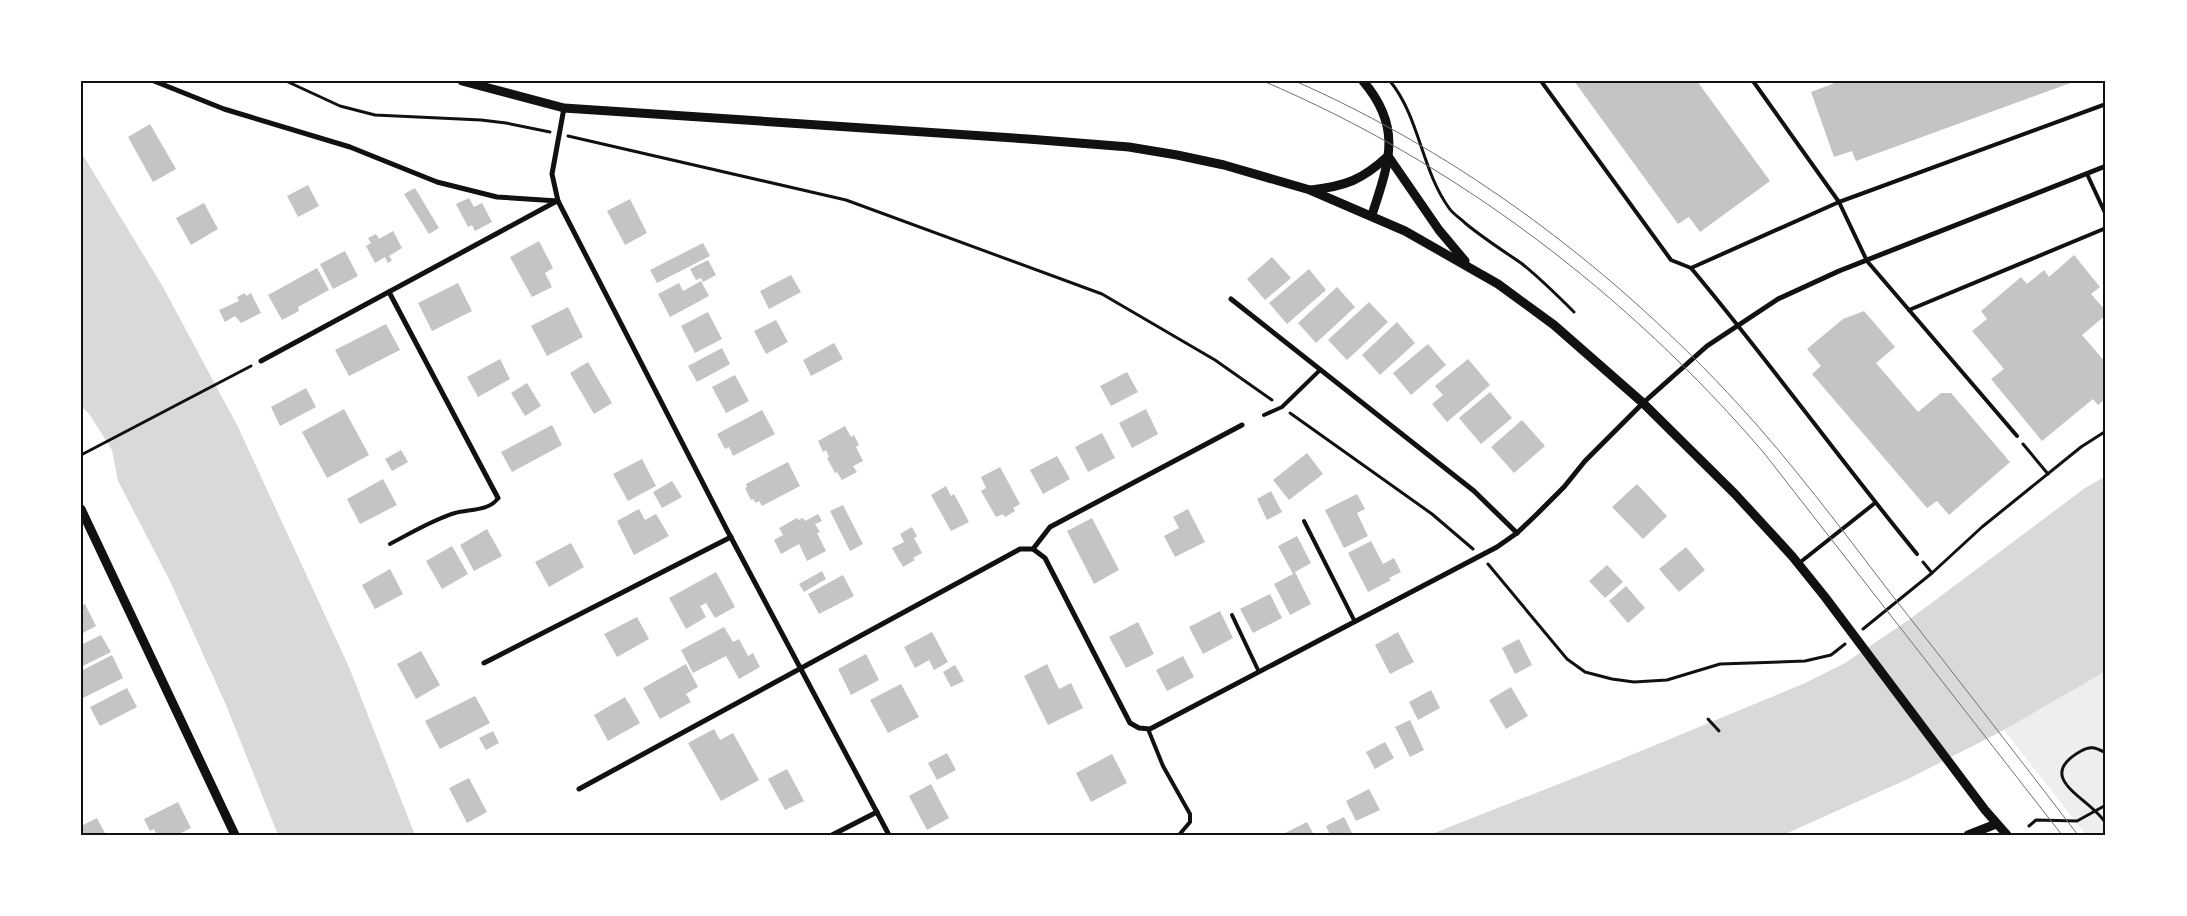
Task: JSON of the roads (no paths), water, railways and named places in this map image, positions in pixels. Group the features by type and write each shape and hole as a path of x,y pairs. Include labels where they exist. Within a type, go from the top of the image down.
{"street":[{"path":"154,81 224,108 350,147 437,182 496,197 558,201"},
{"path":"462,81 564,108 1129,147 1224,165 1310,190 1405,230 1468,266 1554,325 1643,403 1735,494 1825,597 1985,810 2006,835"},
{"path":"1363,81 1376,98 1386,120 1390,144 1386,173 1372,215"},
{"path":"564,108 552,174 558,201 731,537 889,835"},
{"path":"1310,190 1336,187 1352,182 1370,172 1388,156"},
{"path":"1388,156 1439,230 1468,266"},
{"path":"579,789 800,667 1020,549 1033,549 1045,558 1130,723 1139,728 1148,729 1480,557 1517,533 1564,487 1585,461 1643,403 1707,346 1778,299 1867,261 2106,166"},
{"path":"261,361 558,201"},
{"path":"389,292 498,498"},
{"path":"1231,299 1474,491 1517,533"},
{"path":"1033,549 1050,527 1242,425"},
{"path":"81,509 97,539 235,835"},
{"path":"484,663 731,537"},
{"path":"832,835 877,812"},
{"path":"1968,835 1996,824"}],"lane":[{"path":"1541,81 1671,260 1691,268 1739,325 1875,503 1917,554"},
{"path":"1753,81 1839,202 1867,261 2017,436"},
{"path":"1691,268 1839,202 2106,104"},
{"path":"2087,174 2105,216"},
{"path":"1909,310 2106,228"},
{"path":"1264,415 1282,407 1320,370"},
{"path":"390,544 455,513 488,506 498,498"},
{"path":"1798,564 1875,503"},
{"path":"1304,521 1355,622"},
{"path":"1232,615 1259,672"},
{"path":"1148,729 1163,766 1190,814 1190,822 1179,835"}],"tram line":[{"path":"1263,81 1334,114 1404,151 1470,193 1535,238 1597,287 1655,339 1711,395 1764,453 2062,835"},
{"path":"1295,81 1357,111 1418,144 1477,180 1534,220 1588,263 1641,308 1691,355 1759,427 1797,472 2078,835"}]}
